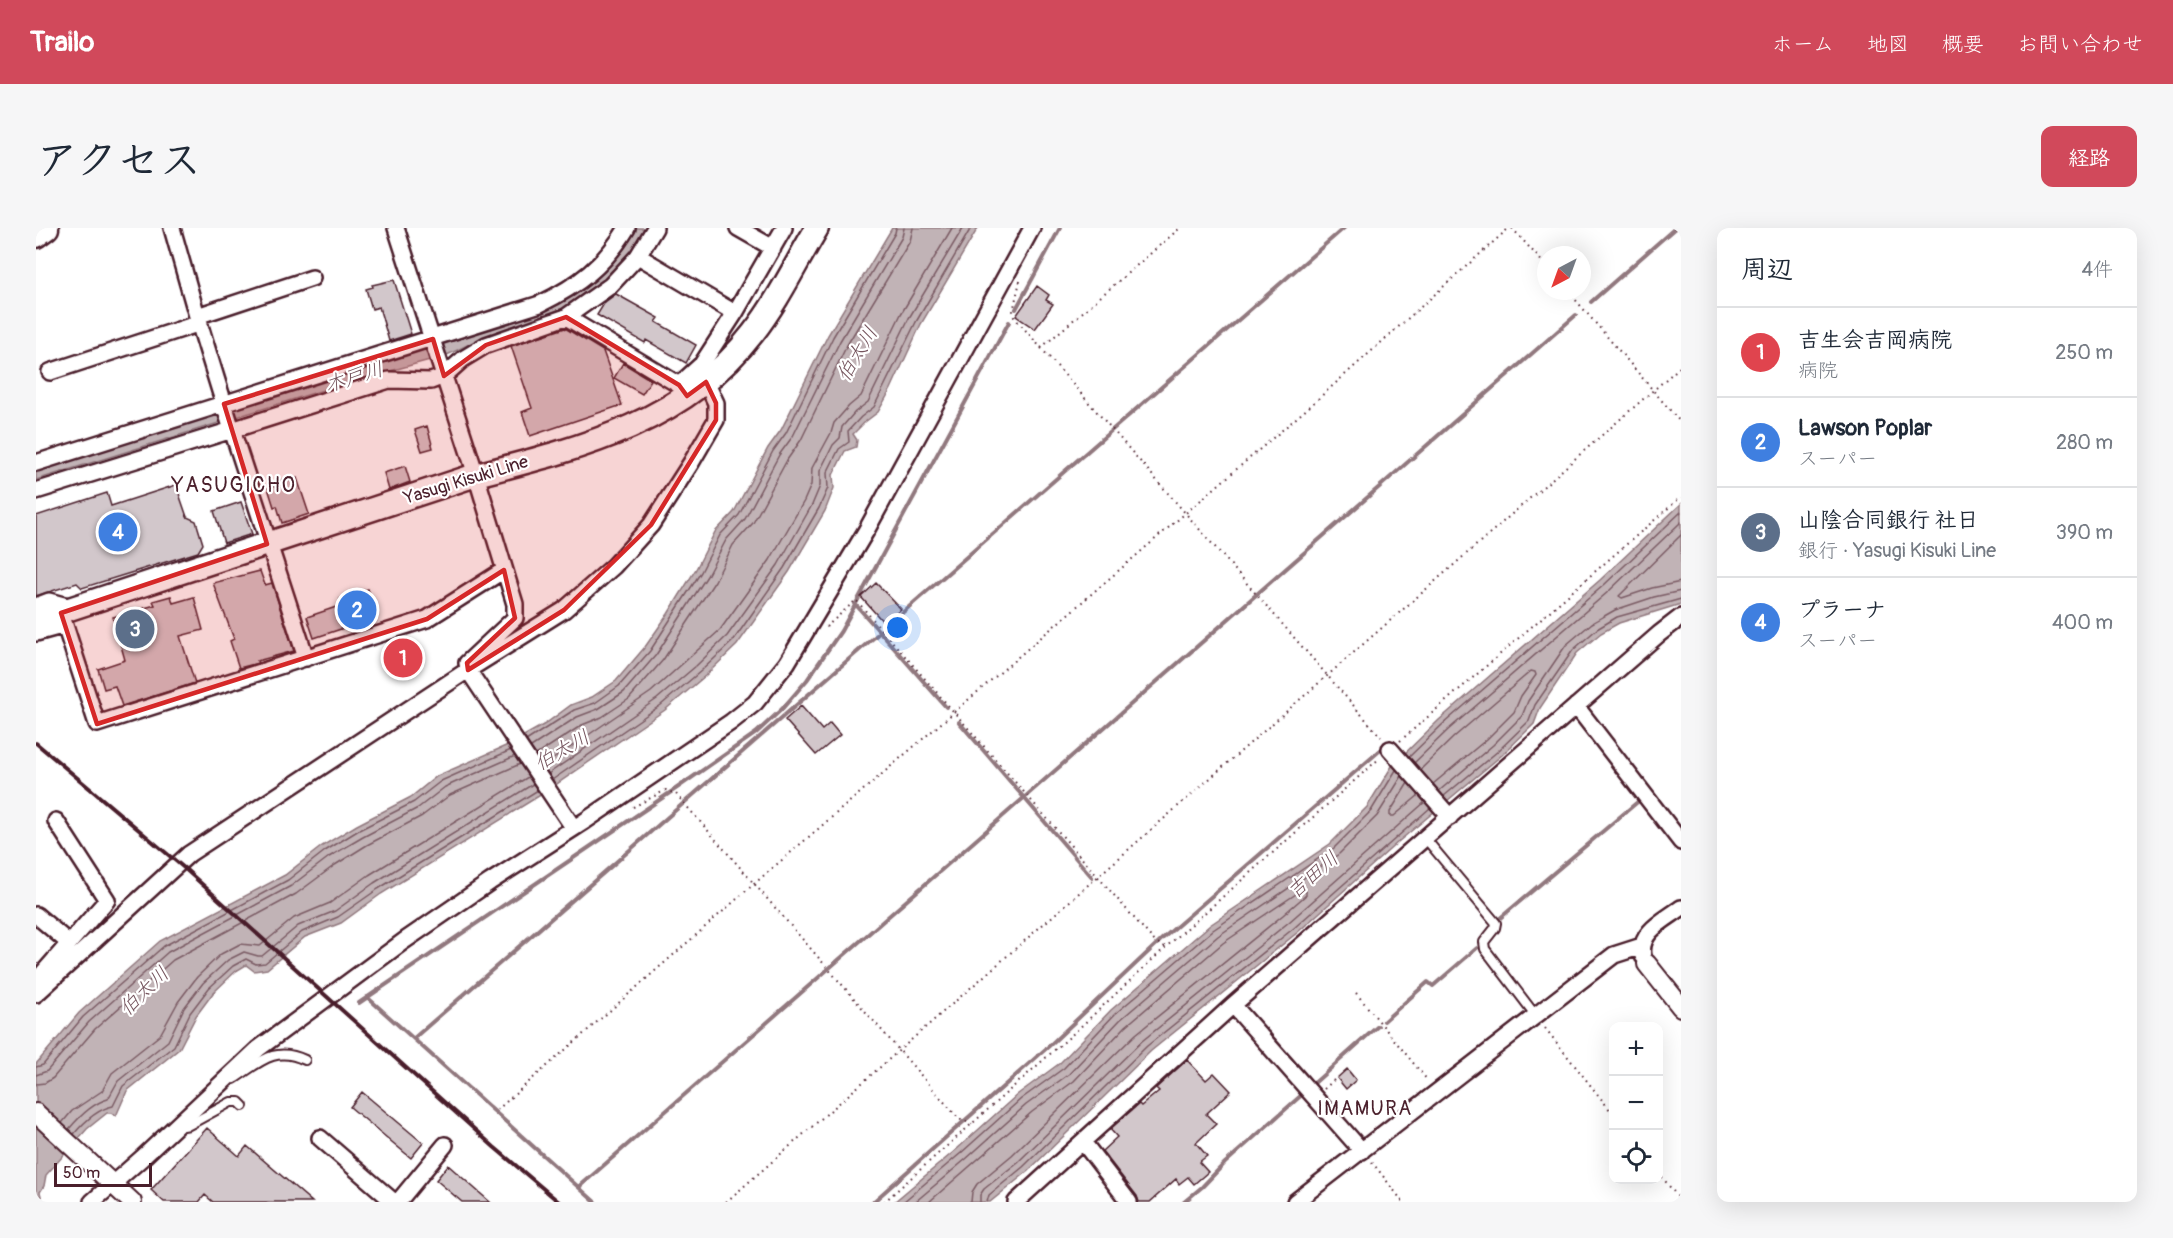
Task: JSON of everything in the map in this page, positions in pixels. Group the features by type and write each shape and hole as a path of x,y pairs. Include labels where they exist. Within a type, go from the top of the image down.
{"main road":[{"path":"36,236 47,228"},
{"name":"Yasugi Kisuki Line","path":"36,620 66,615 476,474 519,464 622,431 683,391 706,382 738,351 762,320 817,228"}],"street":[{"path":"172,228 267,544 306,658"},
{"path":"396,228 476,474 515,604 515,618 466,663 470,673 571,824"},
{"path":"36,491 228,415 435,347 540,304 567,291 595,270 618,243 627,228"},
{"path":"36,463 228,415 389,380 431,381 444,376 464,359 486,345 566,317 610,286 638,256 655,228"},
{"path":"738,228 773,249"},
{"path":"566,317 683,391 735,313 784,228"},
{"path":"92,1202 109,1181 176,1126 258,1049 300,1017 571,824 585,821 731,722 755,703 787,663 866,531 1032,228"},
{"path":"638,256 735,313"},
{"path":"50,372 312,278"},
{"path":"36,994 189,854 564,610 614,566 651,525 692,463 716,420 716,403 706,382"},
{"path":"36,606 49,602 66,615 97,724 427,619 504,570"},
{"path":"36,633 66,615"},
{"path":"1016,1202 1233,1005 1425,838 1448,815 1681,617"},
{"path":"1576,706 1681,842"},
{"path":"1392,751 1448,815"},
{"path":"36,981 107,900 56,820"},
{"path":"1681,909 1648,933 1642,946 1642,954 1647,964 1681,1007"},
{"path":"36,915 69,943"},
{"path":"1295,1202 1614,954 1642,946"},
{"path":"1233,1005 1362,1151"},
{"path":"36,1113 132,1202"},
{"path":"320,1138 396,1202 446,1145"},
{"path":"1083,1142 1129,1202"}],"lane":[{"path":"1425,838 1496,923 1495,928 1484,942 1485,949 1536,1016"},
{"path":"200,1103 269,1057 288,1053 304,1060"},
{"path":"176,1126 180,1128 189,1125 231,1102 239,1102 243,1106"}],"path":[{"path":"1041,348 1180,228"},
{"path":"497,1110 754,884 1309,407 1508,229 1537,257"},
{"path":"1020,280 1013,314 1392,751"},
{"path":"1576,300 1681,423"},
{"path":"726,1202 1681,366"},
{"path":"884,1202 1076,1031 1166,947 1681,497"},
{"path":"819,633 856,600 1155,942 1166,947"},
{"path":"623,811 666,790 676,794 959,1119 972,1124"},
{"path":"1356,993 1437,1092"},
{"path":"1536,1016 1609,1109"},
{"path":"1362,1151 1403,1202"},
{"path":"1663,1177 1681,1201"}],"highlighted area":[{"path":"566,317 679,385 687,396 706,382 716,403 716,420 651,525 564,610 468,670 467,663 515,618 504,570 427,619 97,724 61,613 267,544 224,404 433,339 444,376 486,345"}],"water":[{"path":"636,228 647,228 638,243 616,269 577,302 546,317 489,335 439,358 435,344 540,309 620,251"},
{"name":"伯太川","path":"892,228 978,228 921,324 878,412 853,434 857,440 856,447 845,451 833,475 834,488 825,511 789,572 737,645 665,710 542,794 381,894 341,923 305,937 267,969 254,971 246,965 236,971 213,993 196,1016 179,1049 127,1091 116,1116 107,1113 87,1129 46,1175 40,1192 42,1200 36,1202 36,1064 79,1013 160,941 285,875 322,846 411,797 437,776 508,745 545,724 571,705 592,697 616,681 645,647 696,569 715,532 734,512 768,448 781,430 828,335"},
{"name":"木戸川","path":"433,345 437,358 230,419 227,410"},
{"path":"224,410 228,420 36,480 36,470"},
{"name":"吉田川","path":"1681,504 1681,604 1619,623 1601,633 1577,653 1540,708 1534,724 1502,755 1398,842 1298,932 1151,1051 1027,1172 990,1202 894,1202 1018,1094 1060,1063 1111,1010 1210,925 1330,844 1367,807 1392,766 1439,720 1600,580"}],"building":[{"path":"394,280 411,334 389,341 379,307 372,309 366,289 373,287 372,285"},
{"path":"1037,286 1049,295 1046,300 1053,304 1035,329 1016,316"},
{"path":"616,294 659,318 656,322 696,345 686,363 646,340 645,343 597,315 605,302"},
{"path":"565,328 603,351 622,405 530,436 522,412 532,408 511,346"},
{"path":"623,363 651,380 642,394 614,378"},
{"path":"427,426 433,448 422,451 415,430"},
{"path":"405,466 410,482 389,490 384,473"},
{"path":"287,478 288,481 297,478 309,514 282,523 268,488 278,485 277,481"},
{"path":"176,485 187,517 196,521 203,544 198,552 82,588 77,583 36,596 36,516 107,493 111,506"},
{"path":"241,502 252,534 224,543 214,511"},
{"path":"260,571 265,585 272,583 294,651 239,668 230,641 234,639 213,583"},
{"path":"876,583 901,609 885,624 861,597"},
{"path":"368,589 376,612 342,623 344,628 314,638 307,617 342,605 340,599"},
{"path":"171,596 173,603 194,597 203,630 180,636 195,683 122,706 115,686 104,689 98,669 125,660 113,617 155,605 153,601"},
{"path":"801,706 822,730 830,723 840,735 816,755 785,720"},
{"path":"1187,1060 1206,1080 1214,1073 1231,1091 1206,1114 1216,1124 1196,1143 1207,1156 1199,1162 1208,1172 1194,1184 1188,1177 1179,1184 1176,1179 1150,1202 1139,1202 1137,1196 1102,1151 1117,1137 1110,1129 1139,1104 1141,1106 1159,1091 1156,1088"},
{"path":"1347,1069 1356,1080 1346,1089 1337,1078"},
{"path":"362,1092 423,1143 411,1158 350,1107"},
{"path":"207,1128 239,1156 247,1146 312,1202 213,1202 205,1195 199,1202 164,1202 151,1190"},
{"path":"448,1165 490,1202 462,1202 436,1180"}],"waterway":[{"path":"1016,309 1060,228"},
{"path":"414,1038 1344,228"},
{"path":"1591,302 1675,228"},
{"path":"579,1187 1576,315"},
{"path":"359,1003 677,788 756,733 782,709 807,680 841,631 1009,322"},
{"path":"856,605 946,707"},
{"path":"959,722 1092,877"},
{"path":"873,1202 1049,1046 1162,939 1384,747"},
{"path":"1499,919 1641,799"},
{"path":"1384,1021 1428,982 1433,986 1477,948"},
{"path":"367,997 595,1202"},
{"path":"1311,1086 1378,1026"},
{"path":"1184,1202 1305,1092"}],"railway":[{"path":"36,743 184,868 494,1147 559,1202"}],"place":[{"name":"プラーナ","path":"118,532"},
{"name":"Lawson Poplar","path":"357,610"},
{"name":"山陰合同銀行 社日","path":"135,629"},
{"name":"吉生会吉岡病院","path":"403,658"}],"district":[{"name":"YASUGICHO","path":"234,485"},
{"name":"IMAMURA","path":"1365,1108"}]}
